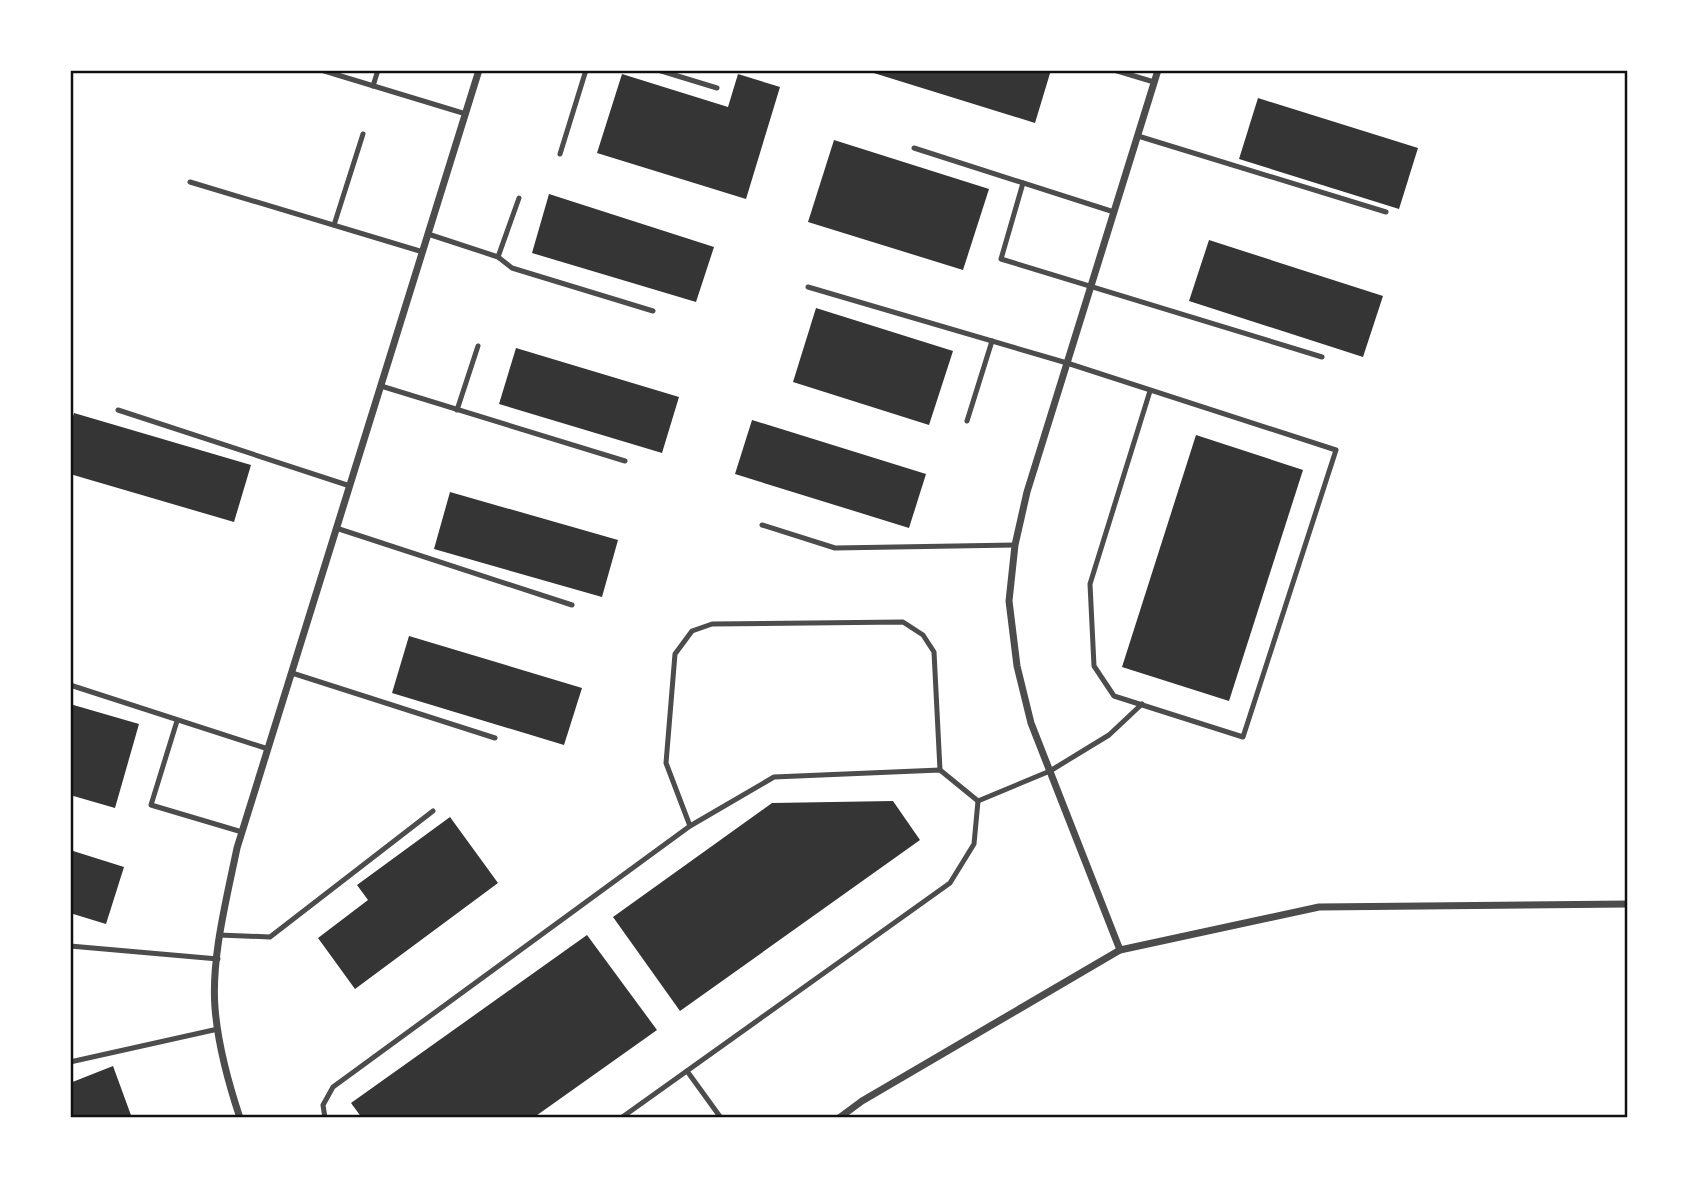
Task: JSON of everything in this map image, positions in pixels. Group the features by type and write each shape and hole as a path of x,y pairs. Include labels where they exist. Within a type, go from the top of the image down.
{"street":[{"path":"240,1118 225,1073 215,1006 219,935 242,832 479,70"},
{"path":"1120,950 1031,723 1017,666 1009,601 1015,545 1027,492 1158,70"},
{"path":"839,1118 862,1101 1120,950 1319,907 1628,904"}],"lane":[{"path":"321,70 466,114"},
{"path":"373,86 378,70"},
{"path":"561,154 586,70"},
{"path":"658,70 717,88"},
{"path":"1114,70 1154,82"},
{"path":"334,225 363,134"},
{"path":"1138,136 1385,212"},
{"path":"914,148 1114,212"},
{"path":"190,182 423,252"},
{"path":"1023,183 1001,259 1322,358"},
{"path":"498,257 519,198"},
{"path":"428,234 498,257 512,268 653,311"},
{"path":"808,287 1067,363 1336,450 1243,737 1114,696 1094,666 1090,584 1150,391"},
{"path":"967,421 992,341"},
{"path":"457,410 478,346"},
{"path":"381,386 625,461"},
{"path":"118,410 350,486"},
{"path":"762,525 835,548 1015,545"},
{"path":"337,528 572,605"},
{"path":"690,826 666,763 675,654 692,631 712,624 903,622 923,635 934,652 940,770"},
{"path":"292,673 495,738"},
{"path":"70,685 268,749"},
{"path":"978,801 1050,771 1109,735 1142,705"},
{"path":"177,721 151,805 242,832"},
{"path":"325,1118 323,1105 332,1087 690,826 774,777 940,770 978,801"},
{"path":"621,1118 950,883 974,844 978,801"},
{"path":"219,935 270,937 433,811"},
{"path":"70,946 218,959"},
{"path":"70,1062 218,1029"},
{"path":"687,1070 722,1118"}],"building":[{"path":"864,70 1051,70 1035,123"},
{"path":"622,74 728,107 738,74 780,87 746,199 597,153"},
{"path":"1258,98 1418,148 1399,209 1239,159"},
{"path":"834,140 989,189 963,270 808,222"},
{"path":"549,194 714,247 696,302 532,253"},
{"path":"1209,240 1383,296 1363,357 1189,301"},
{"path":"816,308 953,351 929,425 793,382"},
{"path":"516,348 679,397 662,453 499,404"},
{"path":"74,413 251,465 234,522 70,474 70,426"},
{"path":"752,420 926,474 909,528 735,474"},
{"path":"1196,435 1303,470 1229,701 1122,667"},
{"path":"450,492 618,540 602,597 434,549"},
{"path":"409,636 582,688 564,745 392,693"},
{"path":"70,704 139,724 115,808 70,795"},
{"path":"893,801 920,840 680,1011 613,917 772,803"},
{"path":"450,817 498,883 355,989 318,938 368,900 357,885"},
{"path":"70,850 124,867 106,924 70,913"},
{"path":"587,935 657,1030 533,1118 362,1118 351,1103"},
{"path":"113,1066 132,1118 70,1118 70,1083"}]}
